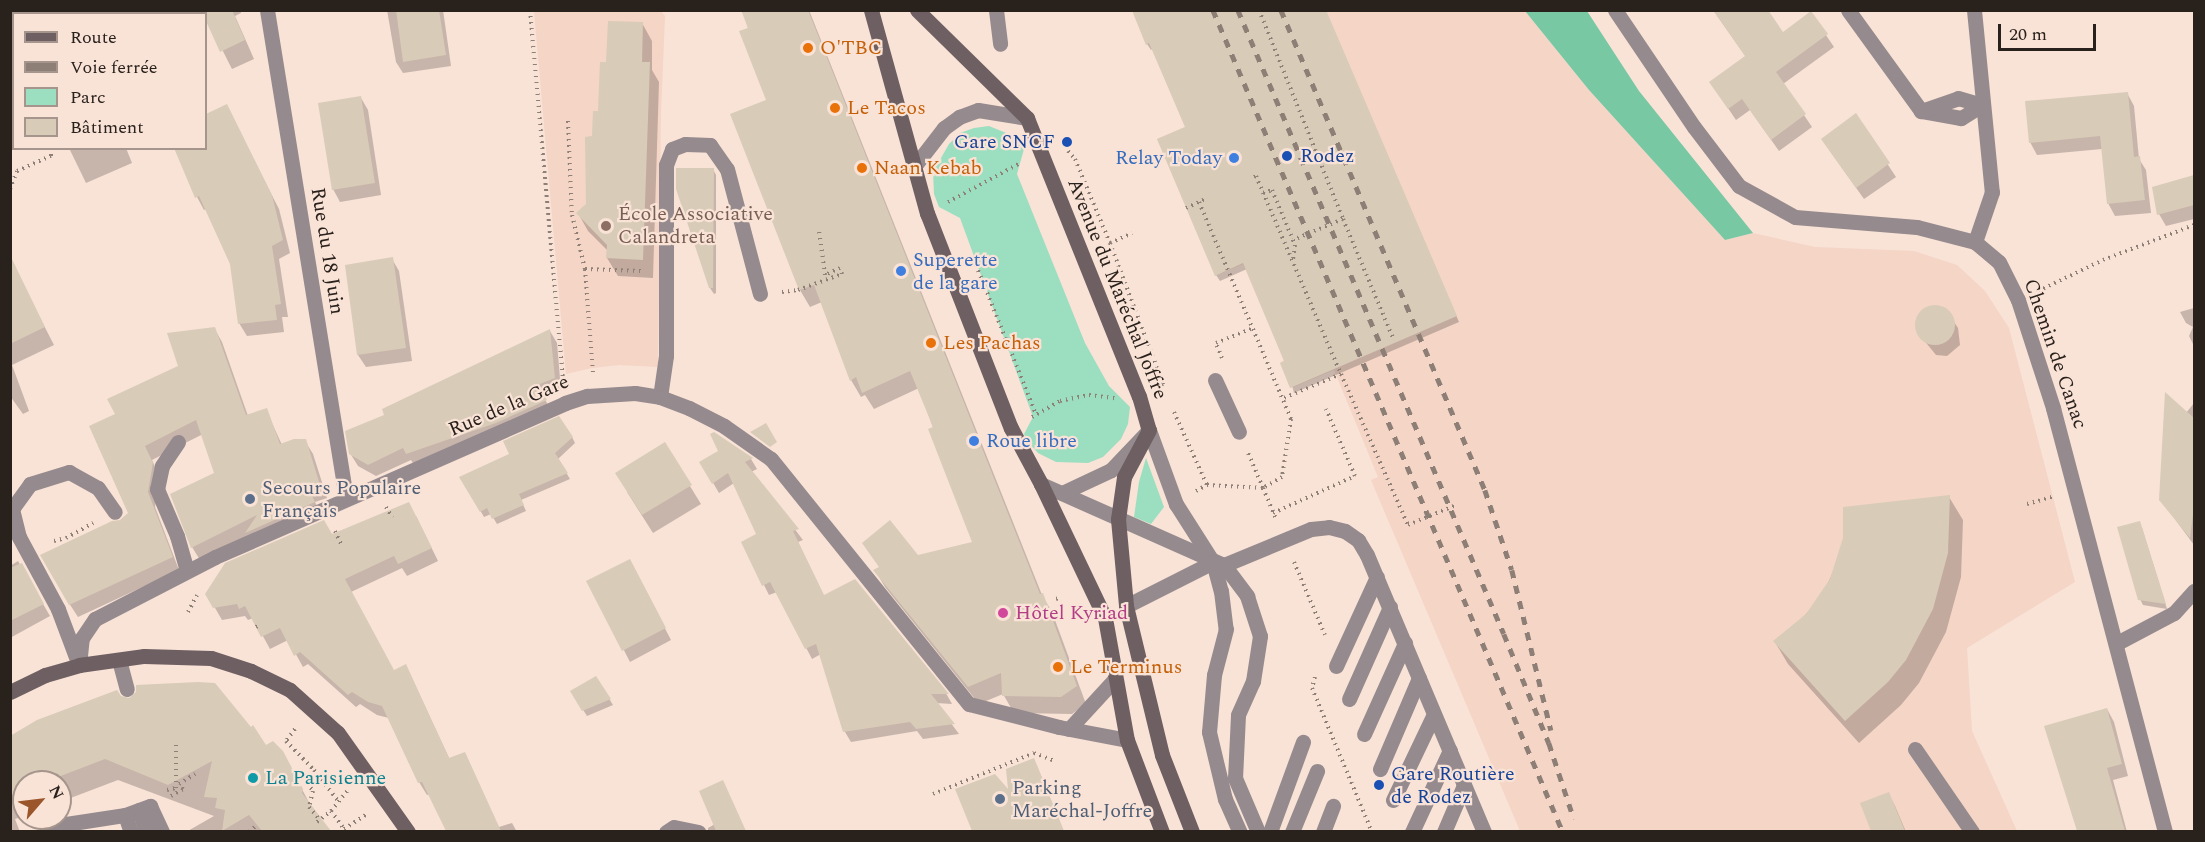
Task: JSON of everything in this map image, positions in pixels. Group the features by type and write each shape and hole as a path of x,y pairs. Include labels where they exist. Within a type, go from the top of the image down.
{"main road":[{"path":"871,10 927,213 1011,429 1041,484 1105,618 1127,740 1162,831"},
{"name":"Avenue du Maréchal Joffre","path":"917,10 1027,118 1138,396 1149,430 1124,477 1118,519 1126,606 1162,755 1192,831"},
{"path":"10,692 45,675 79,665 144,656 211,658 251,670 290,690 338,733 408,831"}],"street":[{"name":"Rue du 18 Juin","path":"267,10 346,498"},
{"path":"996,10 1000,44"},
{"name":"Chemin de Canac","path":"1615,10 1694,127 1739,186 1795,217 1917,227 1975,242 1999,262 2018,300 2053,408 2165,831"},
{"path":"1848,10 1921,111 1958,98 1982,105"},
{"path":"1974,10 1992,192 1975,242"},
{"path":"913,168 944,128 959,117 978,110 1027,118"},
{"path":"660,397 666,356 666,165 672,149 685,144 710,145 727,169 760,294"},
{"path":"1215,380 1239,432"},
{"name":"Rue de la Gare","path":"79,665 82,638 95,619 187,571 346,498 565,403 595,395 635,393 660,397 689,408 724,426 771,459 969,704 1069,729 1127,740"},
{"path":"1062,493 1111,470 1149,430 1176,504 1219,564 1247,596 1260,636 1253,681 1238,715 1235,778 1258,831"},
{"path":"178,442 162,466 157,489 177,536 187,571"},
{"path":"79,665 58,609 19,537 12,509 30,484 69,472 98,488 114,512"},
{"path":"1041,484 1219,564"},
{"path":"1126,606 1219,564 1295,534 1329,527 1345,531 1358,540 1377,577 1450,750 1479,828"},
{"path":"1219,564 1226,629 1214,675 1209,732 1225,799 1240,831"},
{"path":"1336,666 1377,577"},
{"path":"2117,643 2174,613 2194,591"},
{"path":"1349,699 1390,607"},
{"path":"1364,734 1405,643"},
{"path":"119,660 126,689"},
{"path":"1380,769 1419,678"},
{"path":"1069,729 1115,679"},
{"path":"1393,801 1434,714"},
{"path":"1270,831 1303,742"},
{"path":"1915,749 1972,831"},
{"path":"1412,831 1450,750"},
{"path":"1292,831 1317,771"},
{"path":"1444,831 1464,785"},
{"path":"46,831 66,824 132,812 150,806 162,831"},
{"path":"1323,831 1333,806"},
{"path":"131,831 132,812"},
{"path":"132,812 146,831"},
{"path":"666,831 674,827 698,831"}],"path":[{"path":"530,10 565,403"},
{"path":"1259,10 1342,219 1393,338"},
{"path":"568,121 572,215 585,269 595,395"},
{"path":"927,213 1020,164 1024,149 1052,134 1075,159 1110,243 1163,384 1138,396 1124,399 1089,395 1060,401 1011,429"},
{"path":"10,189 17,171 51,156 51,150"},
{"path":"1254,177 1256,176 1408,525 1456,505"},
{"path":"1263,193 1272,189 1296,245 1292,261"},
{"path":"1186,208 1208,198"},
{"path":"951,201 955,211"},
{"path":"1187,496 1207,485 1263,488 1282,477 1291,419 1199,202"},
{"path":"1293,240 1342,219"},
{"path":"2018,300 2112,256 2194,225"},
{"path":"798,290 842,274 840,268 825,275 819,230"},
{"path":"1110,243 1132,233"},
{"path":"972,254 1036,415"},
{"path":"585,269 650,272"},
{"path":"1225,340 1253,328"},
{"path":"1284,398 1341,374"},
{"path":"1273,513 1355,476 1326,409"},
{"path":"1174,412 1207,485"},
{"path":"1239,432 1277,521"},
{"path":"389,512 392,517"},
{"path":"54,541 66,538 98,520"},
{"path":"335,533 341,544"},
{"path":"188,612 198,595"},
{"path":"295,729 286,741 314,770 338,801"},
{"path":"170,789 176,788 173,783 176,744"},
{"path":"933,794 1034,753 1055,760"},
{"path":"173,796 183,789 179,784 195,774"},
{"path":"308,783 313,791 309,807 318,821 350,789"},
{"path":"331,810 344,829 368,814"},
{"path":"249,831 257,825"}],"shaded area":[{"name":"École Associative Calandreta","path":"660,10 665,16 661,112 658,367 619,365 566,374 534,11"},
{"path":"1132,11 1525,11 1589,90 1725,240 1753,233 1815,247 1914,251 1957,265 1985,291 2009,328 2075,582 1967,648 1972,731 2017,831 1520,831 1371,480 1378,477 1334,370 1291,388 1280,363 1284,360 1243,264 1215,276 1157,139 1185,127 1150,43 1146,45"}],"green space":[{"path":"1525,11 1587,11 1639,91 1753,233 1725,240 1589,90"},
{"path":"989,126 1021,139 1024,149 1017,174 1085,343 1109,386 1130,407 1128,424 1121,439 1103,457 1088,463 1056,462 1038,453 1027,441 1024,434 1033,417 960,218 939,207 934,194 933,172 949,144 960,133"},
{"path":"1146,458 1164,507 1151,524 1134,517 1139,482"}],"building":[{"path":"201,10 232,10 245,40 220,52 207,23 207,12"},
{"path":"396,10 439,10 446,55 403,62"},
{"path":"741,10 808,10 1040,594 1043,593 1077,686 1061,697 1002,696 1001,673 968,687 873,570 879,567 862,543 890,520 918,555 972,542 928,429 933,427 910,371 862,393 856,377 850,381 814,285 799,290 730,114 766,100 739,31 748,28"},
{"path":"1132,10 1326,10 1457,316 1290,388 1280,363 1284,361 1243,263 1215,276 1157,139 1185,127 1149,43 1146,45"},
{"path":"1713,10 1768,10 1783,32 1811,11 1828,34 1776,72 1806,114 1771,140 1742,99 1728,109 1709,82 1745,56"},
{"path":"608,21 643,22 642,62 650,62 643,260 606,258 607,245 576,213 586,204 585,137 592,136 593,111 598,111 600,62 606,62"},
{"path":"2128,92 2134,157 2140,156 2145,200 2107,204 2100,136 2029,143 2025,101"},
{"path":"361,96 375,183 332,190 318,103"},
{"path":"227,104 272,195 283,240 272,246 281,304 275,305 277,320 238,324 230,264 199,196 195,198 175,150 207,150 207,114"},
{"path":"1856,113 1890,163 1856,188 1821,139"},
{"path":"676,168 714,168 713,288 709,288 676,189"},
{"path":"2194,175 2194,205 2157,215 2152,187"},
{"path":"10,255 45,327 10,344"},
{"path":"393,257 406,348 357,355 345,265"},
{"path":"1935,305 1949,311 1955,325 1949,339 1935,345 1921,339 1915,325 1921,311"},
{"path":"215,327 246,415 267,408 280,444 294,439 306,439 320,485 309,489 315,502 245,533 257,515 191,548 170,494 214,473 196,420 145,446 153,463 148,492 173,557 69,605 40,555 112,521 120,520 128,513 89,426 115,414 107,399 178,366 167,333"},
{"path":"550,329 555,378 537,385 547,400 496,423 406,454 403,448 368,465 349,454 345,431 384,415 382,409"},
{"path":"2165,392 2194,418 2194,507 2190,538 2159,500"},
{"path":"559,416 573,437 555,453 568,473 519,494 524,505 492,519 487,508 480,512 459,477 509,454 503,441"},
{"path":"766,423 777,442 770,447 750,432"},
{"path":"714,432 753,458 745,462 799,529 793,531 824,595 855,579 949,694 931,694 955,724 916,729 910,722 843,732 816,644 805,649 770,582 762,586 741,542 756,534 728,473 712,484 699,462 718,451 710,434"},
{"path":"665,442 692,485 642,515 615,473"},
{"path":"1950,495 1948,553 1933,609 1906,660 1888,682 1845,721 1773,641 1806,614 1830,579 1843,538 1843,507"},
{"path":"409,502 432,548 398,564 394,556 345,579 394,670 406,664 449,758 465,752 501,831 446,831 422,782 418,783 382,706 368,702 352,692 348,695 300,652 294,656 280,628 261,637 245,606 239,609 237,604 213,608 205,594 225,563 324,520 332,534"},
{"path":"2140,521 2166,604 2138,600 2117,527"},
{"path":"630,559 666,628 622,651 586,581"},
{"path":"22,563 44,604 10,621 10,568"},
{"path":"596,676 611,699 582,711 570,691"},
{"path":"215,683 251,727 253,725 266,745 273,741 283,751 303,789 302,793 331,831 262,831 249,815 222,831 225,810 215,808 217,798 204,797 212,761 168,785 105,759 72,772 12,770 12,794 10,795 10,736 37,720 117,690 121,696 129,698 136,692 136,685"},
{"path":"2107,708 2122,764 2107,768 2125,831 2077,831 2044,726"},
{"path":"1034,758 1064,831 972,831 955,789 995,774 1008,789 1006,769"},
{"path":"723,780 746,831 716,831 699,791"},
{"path":"1889,792 1905,831 1871,831 1860,803"}],"railway":[{"path":"1213,10 1563,832"},
{"path":"1238,10 1504,634 1549,743 1574,819"},
{"path":"1281,10 1485,490 1512,570 1551,730"}],"place":[{"name":"O'TBC","path":"808,48"},
{"name":"Le Tacos","path":"835,108"},
{"name":"Gare SNCF","path":"1067,142"},
{"name":"Rodez","path":"1287,156"},
{"name":"Relay Today","path":"1234,158"},
{"name":"Naan Kebab","path":"862,168"},
{"name":"École Associative Calandreta","path":"606,226"},
{"name":"Superette de la gare","path":"901,271"},
{"name":"Les Pachas","path":"931,343"},
{"name":"Roue libre","path":"974,441"},
{"name":"Secours Populaire Français","path":"250,499"},
{"name":"Hôtel Kyriad","path":"1003,613"},
{"name":"Le Terminus","path":"1058,667"},
{"name":"La Parisienne","path":"253,778"},
{"name":"Gare Routière de Rodez","path":"1379,785"},
{"name":"Parking Maréchal-Joffre","path":"1000,799"}]}
